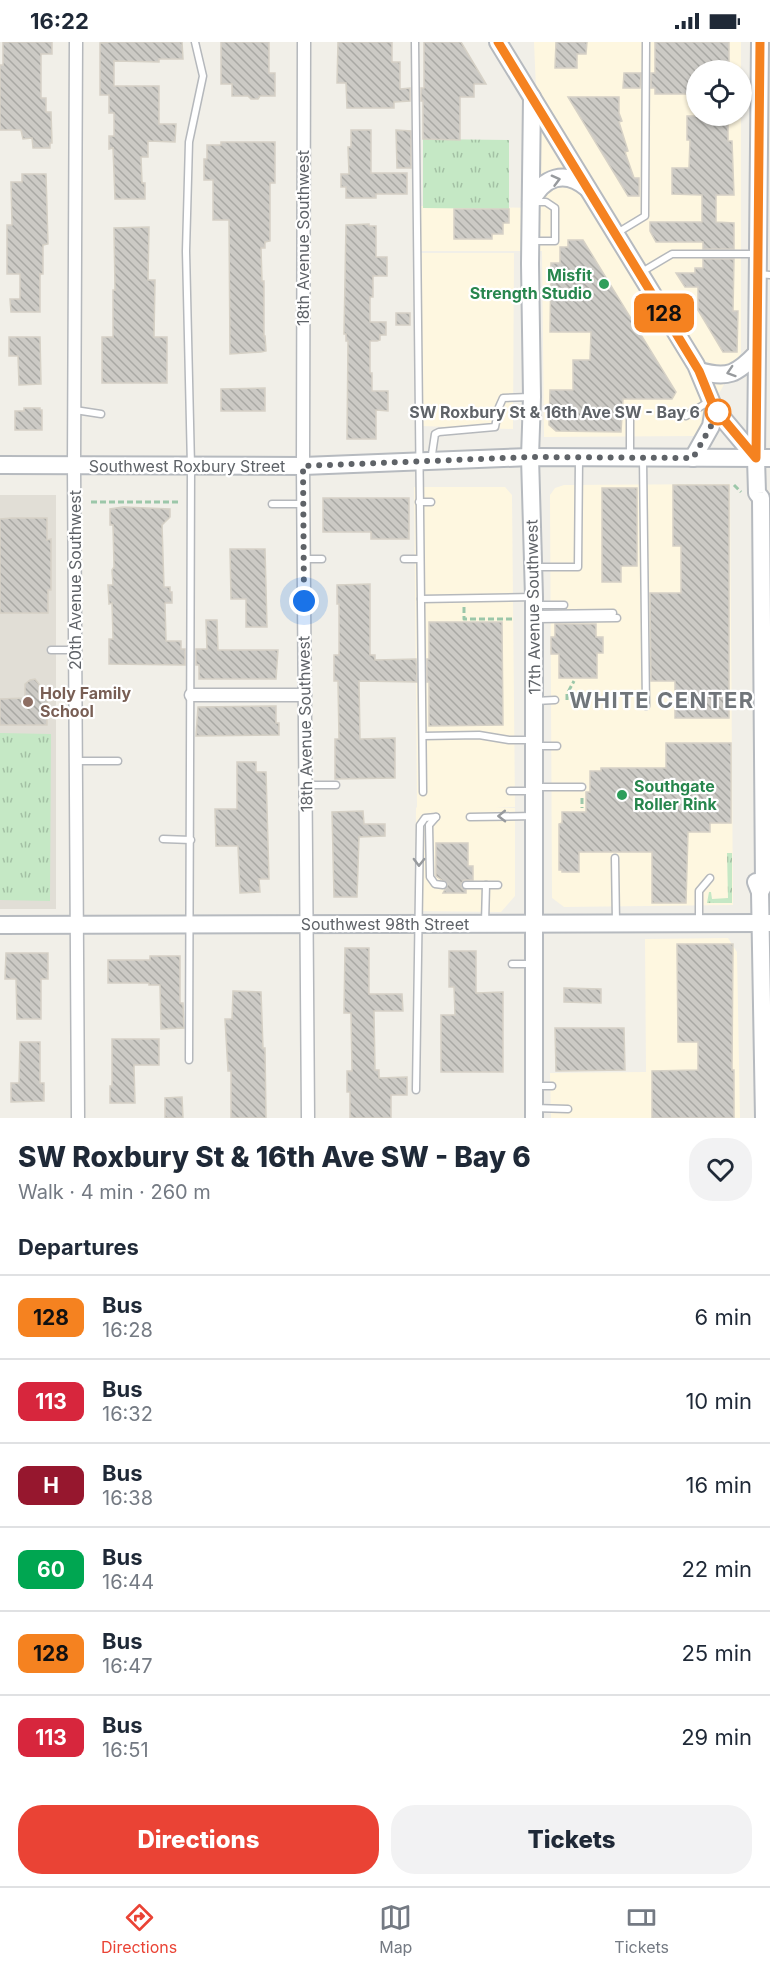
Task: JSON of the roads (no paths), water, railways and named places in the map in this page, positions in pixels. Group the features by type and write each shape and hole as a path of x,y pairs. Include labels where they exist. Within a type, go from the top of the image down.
{"main road":[{"path":"498,42 699,371 713,404 763,458"},
{"path":"760,42 758,254 764,274 758,353 763,458 751,494 761,498 764,885 760,892 765,923 767,1051 764,1118"},
{"name":"17th Avenue Southwest","path":"532,97 530,457 534,567 534,1113"},
{"path":"531,202 541,186 557,178 573,179 587,188"},
{"path":"699,371 729,375 743,367 758,353"},
{"path":"693,458 711,426 713,404"},
{"name":"Southwest Roxbury Street","path":"0,465 303,466 530,457 763,458"},
{"name":"Southwest 98th Street","path":"0,925 765,923"}],"street":[{"name":"20th Avenue Southwest","path":"76,42 74,466 78,1118"},
{"name":"18th Avenue Southwest","path":"304,42 303,504 308,1118"},
{"path":"190,695 305,695"}],"lane":[{"path":"189,1060 191,466 186,230 189,142 202,76 195,42"},
{"path":"415,42 425,462 419,502 423,792"},
{"path":"615,234 645,216 646,42"},
{"path":"530,241 555,241 555,208 546,202 531,202"},
{"path":"639,274 672,254 758,254"},
{"path":"425,462 435,434 495,427 503,398 532,397"},
{"path":"686,416 713,404"},
{"path":"75,410 101,414"},
{"path":"630,414 637,459 646,706"},
{"path":"534,567 578,567 579,458"},
{"path":"419,502 431,502"},
{"path":"272,504 303,504"},
{"path":"191,526 199,526"},
{"path":"304,559 322,559"},
{"path":"404,559 420,559"},
{"path":"420,599 615,615"},
{"path":"534,609 564,605"},
{"path":"51,650 75,650"},
{"path":"534,701 555,700"},
{"path":"423,736 479,735 557,747"},
{"path":"76,761 118,761"},
{"path":"306,784 336,784"},
{"path":"510,791 582,787"},
{"path":"470,817 535,816"},
{"path":"416,1090 420,825 425,818 436,817 429,825 429,877 435,884 443,885"},
{"path":"163,839 190,840"},
{"path":"615,858 616,923"},
{"path":"699,923 699,891 710,878"},
{"path":"466,885 498,885"},
{"path":"485,924 486,885"},
{"path":"512,964 535,964"},
{"path":"534,1086 552,1086"},
{"path":"534,1113 568,1108"}],"place":[{"name":"Misfit Strength Studio","path":"604,284"},
{"name":"SW Roxbury St & 16th Ave SW - Bay 6","path":"718,412"},
{"name":"Holy Family School","path":"28,702"},
{"name":"Southgate Roller Rink","path":"622,795"}],"district":[{"name":"WHITE CENTER","path":"662,700"}]}
